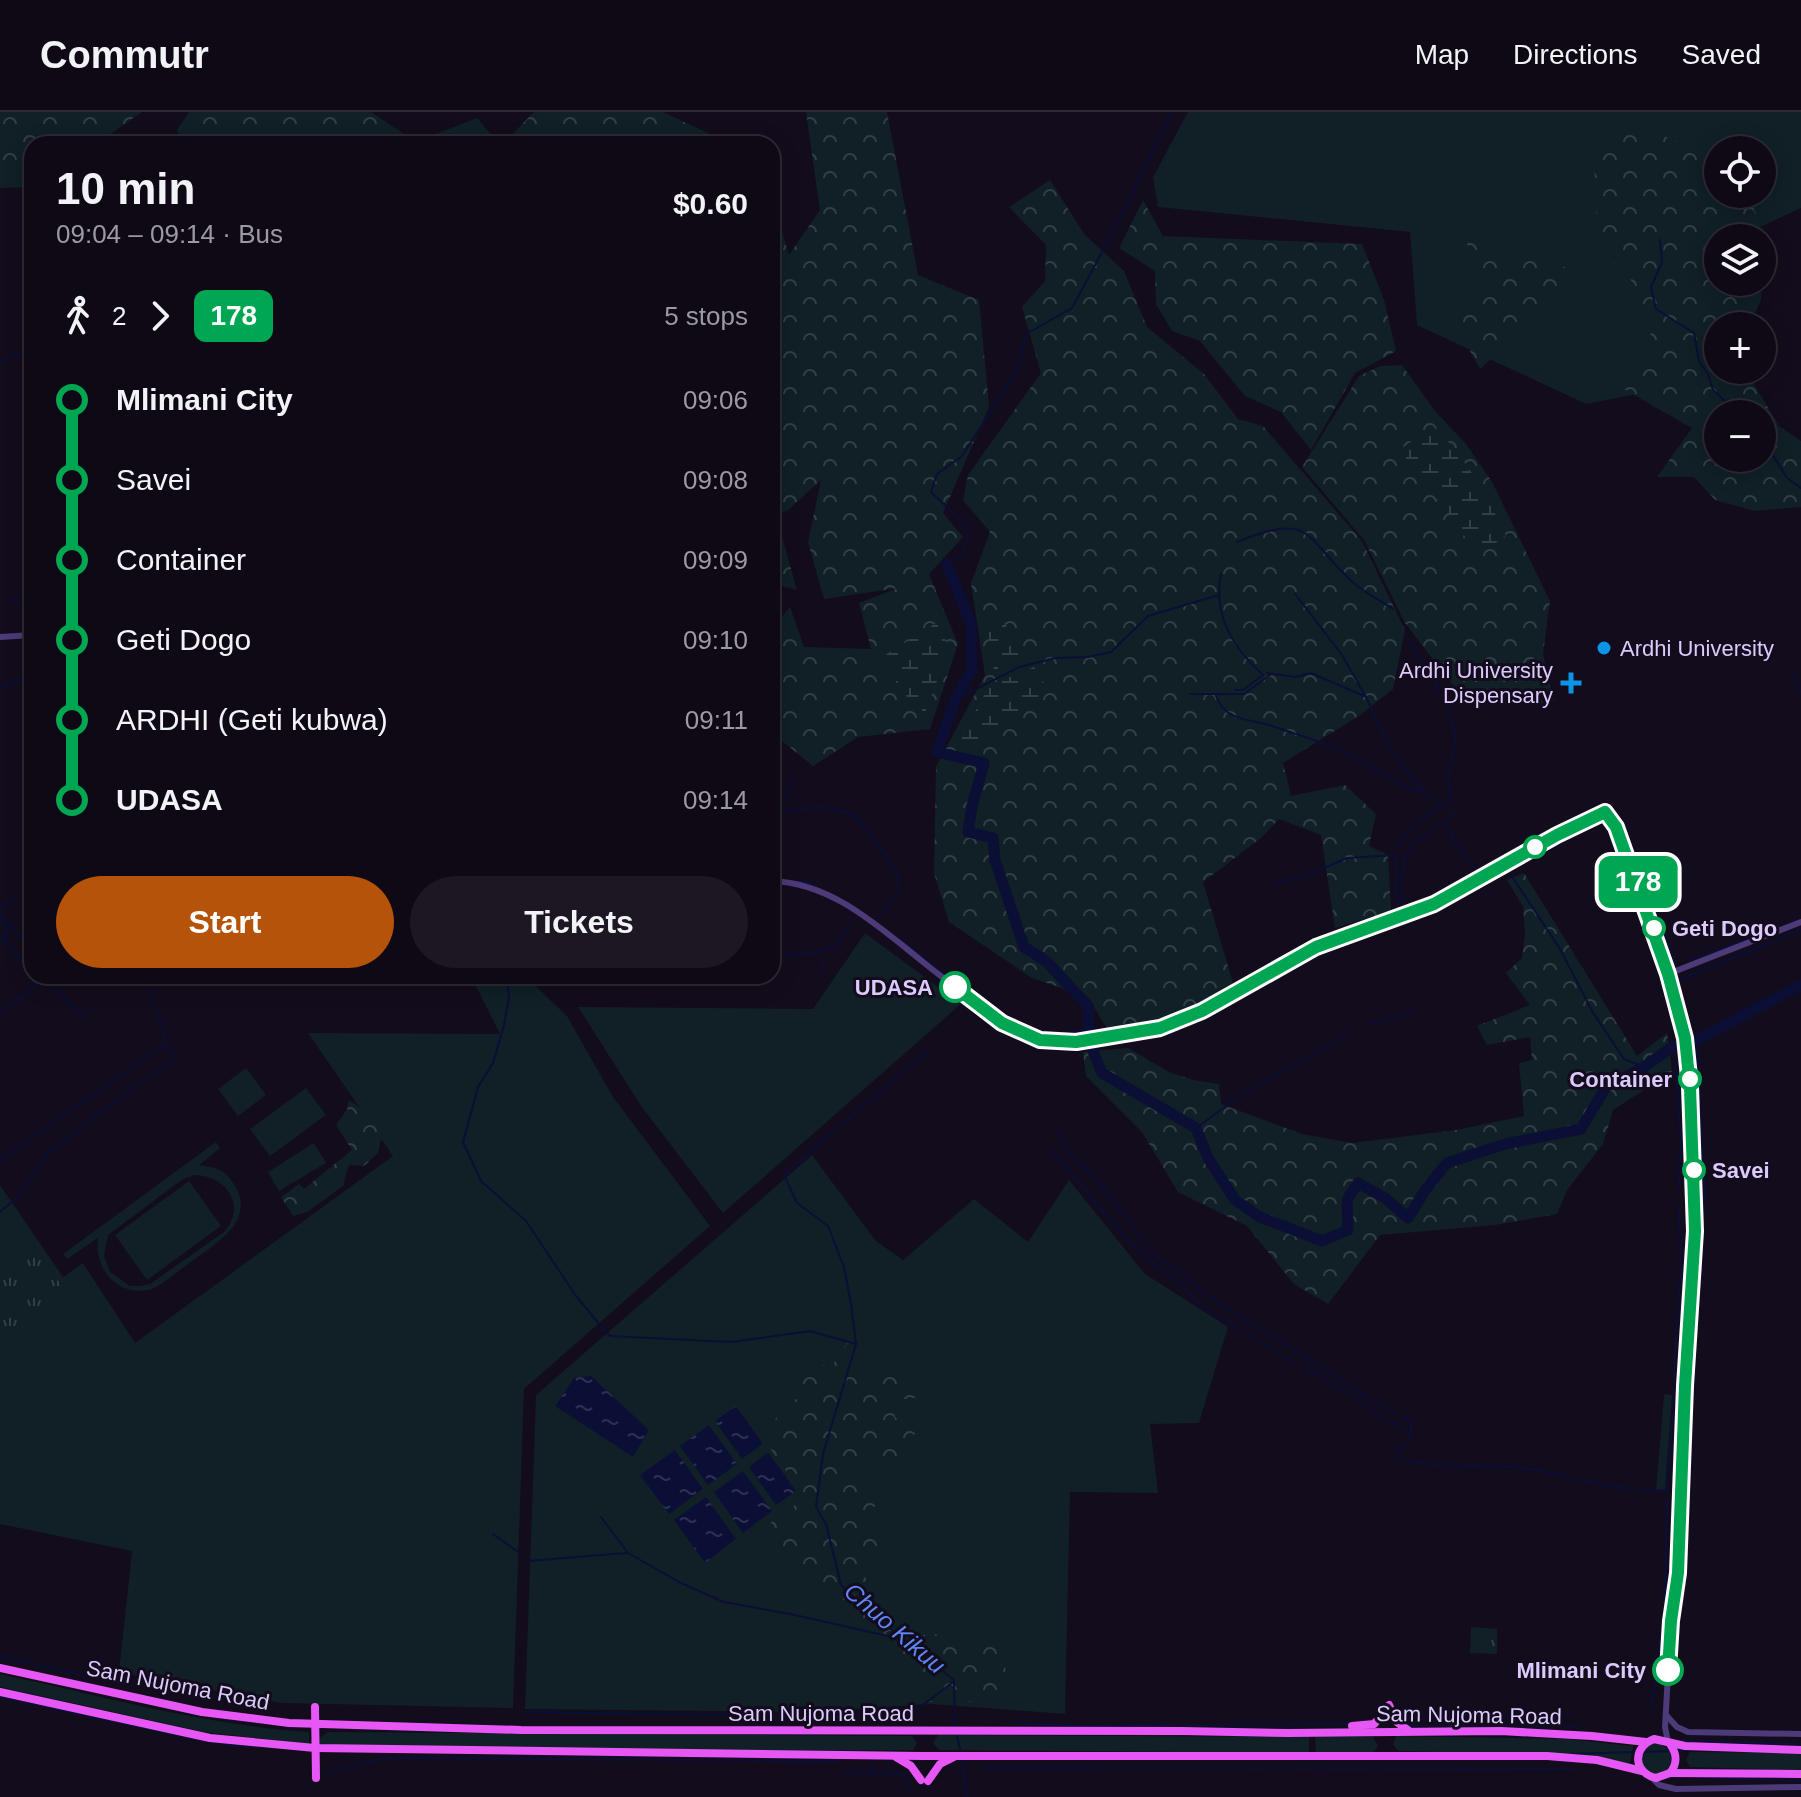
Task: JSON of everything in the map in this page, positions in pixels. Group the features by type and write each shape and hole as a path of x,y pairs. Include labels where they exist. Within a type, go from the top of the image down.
{"main road":[{"name":"Sam Nujoma Road","path":"0,1668 202,1712 289,1723 536,1730 1409,1731 1545,1733 1649,1741"},
{"name":"Sam Nujoma Road","path":"0,1692 210,1738 315,1748 890,1755 1547,1756 1597,1760 1642,1771"},
{"path":"1389,1705 1397,1722 1409,1731"},
{"path":"315,1707 316,1778"},
{"path":"1288,1733 1374,1724 1382,1715"},
{"path":"1801,1750 1649,1741 1638,1756 1642,1771 1652,1778 1669,1774 1801,1774"},
{"path":"1669,1743 1676,1762 1669,1774"},
{"path":"890,1755 907,1763 925,1781 940,1764 959,1755"}],"street":[{"path":"0,637 24,636"},
{"path":"780,882 803,885 845,904 878,926 1002,1023 1040,1040 1076,1042 1149,1031 1183,1020 1316,947 1434,904 1557,835 1605,812 1620,837 1668,974 1688,1058 1695,1231 1678,1573 1671,1621 1665,1727 1669,1743"},
{"path":"1668,974 1801,922"},
{"path":"1666,1715 1677,1727 1688,1732 1801,1734"},
{"path":"1649,1741 1665,1727"},
{"path":"1669,1774 1676,1787 1687,1788"},
{"path":"1652,1778 1668,1788 1801,1787"}],"green space":[{"path":"0,112 142,112 108,136 24,136 24,187 0,188"},
{"path":"189,112 371,112 407,136 180,136 177,130"},
{"path":"534,112 663,112 714,136 511,136"},
{"path":"806,112 887,112 918,275 979,300 989,407 943,513 963,537 929,574 958,644 930,729 858,737 813,766 780,739 780,619 790,607 804,647 871,649 859,603 898,588 824,599 808,542 821,480 787,511 780,512 780,225 789,255 820,210"},
{"path":"1188,112 1801,112 1801,208 1767,224 1704,224 1704,273 1658,390 1586,404 1417,325 1410,232 1158,207 1153,177"},
{"path":"477,118 492,136 431,136"},
{"path":"1637,122 1704,156 1704,208 1753,208 1761,224 1704,224 1704,296 1761,296 1761,300 1755,312 1704,312 1704,384 1754,384 1763,400 1704,400 1704,472 1776,472 1776,420 1780,427 1801,441 1801,507 1755,511 1715,500 1694,477 1657,477 1692,428 1620,387 1651,334 1629,275 1598,249 1594,164"},
{"path":"1050,180 1084,234 1124,271 1147,327 1204,374 1238,419 1263,426 1362,541 1405,630 1393,689 1360,715 1283,763 1291,796 1345,785 1376,814 1369,846 1388,855 1391,911 1335,928 1321,835 1279,819 1261,838 1203,882 1233,983 1182,1014 1107,1029 1088,997 1032,978 949,922 934,873 936,767 985,675 971,583 990,532 963,500 968,475 1041,373 1022,307 1045,281 1046,245 1009,207"},
{"path":"1143,200 1163,236 1362,244 1384,300 1396,351 1355,373 1311,450 1281,412 1245,396 1200,341 1172,331 1156,304 1155,271 1119,248"},
{"path":"1465,239 1585,273 1480,369 1456,326 1486,294"},
{"path":"1402,365 1435,411 1466,444 1492,482 1550,601 1543,654 1554,701 1530,706 1493,690 1459,693 1405,623 1364,540 1302,467 1359,376 1380,366"},
{"path":"1432,425 1474,477 1506,536 1478,554 1400,450"},
{"path":"780,537 797,590 780,587"},
{"path":"1001,620 1032,658 995,676 986,625"},
{"path":"938,622 949,649 923,718 879,659"},
{"path":"1034,667 1049,692 967,755 957,746 989,686"},
{"path":"1524,873 1637,1056 1667,1033 1672,1072 1613,1110 1603,1144 1567,1190 1557,1214 1495,1225 1380,1235 1328,1304 1294,1284 1247,1226 1178,1192 1142,1132 1086,1076 1083,1052 1128,1048 1169,1072 1219,1084 1221,1104 1302,1134 1352,1143 1456,1130 1524,1116 1519,1063 1532,1060 1530,1037 1487,1045 1477,1026 1530,1005 1506,973 1522,958 1525,934 1523,906 1507,880"},
{"path":"865,933 961,1004 723,1213 641,1106 578,1007 813,1009"},
{"path":"475,984 533,984 567,1016 613,1097 710,1226 524,1389 513,1708 281,1703 119,1672 132,1551 0,1524 0,1185 63,1277 83,1263 135,1343 393,1156 308,1033 500,1034"},
{"path":"246,1068 266,1095 238,1116 218,1089"},
{"path":"306,1088 326,1115 270,1156 250,1129"},
{"path":"349,1100 363,1110 378,1114 396,1139 381,1139 378,1153 364,1166 349,1165 343,1186 307,1212 293,1216 281,1197 299,1184 304,1189 352,1150 336,1125 347,1110"},
{"path":"216,1142 220,1148 199,1165 219,1170 231,1179 240,1198 236,1222 218,1242 157,1287 136,1291 117,1284 103,1269 98,1238 67,1259 63,1254","holes":["195,1175 224,1187 233,1203 231,1222 224,1232 150,1284 130,1286 110,1272 104,1256 108,1235 183,1179"]},
{"path":"314,1143 326,1163 279,1191 268,1172"},
{"path":"812,1155 876,1241 903,1260 974,1199 1028,1242 1069,1180 1145,1274 1228,1327 1199,1423 1150,1424 1158,1493 1070,1492 1065,1714 930,1704 814,1712 525,1709 536,1395"},
{"path":"189,1181 221,1226 147,1280 115,1235"},
{"path":"29,1240 69,1296 0,1346 0,1260"},
{"path":"848,1342 870,1377 891,1346 889,1364 904,1382 913,1377 916,1398 893,1400 895,1417 915,1433 905,1454 890,1465 861,1467 863,1487 883,1493 863,1525 891,1551 865,1576 881,1613 918,1635 944,1634 974,1651 980,1628 999,1632 1011,1701 918,1702 938,1689 913,1662 871,1630 834,1611 815,1579 779,1561 766,1526 805,1498 769,1447 777,1413 804,1393 800,1360 831,1367"},
{"path":"1664,1394 1672,1395 1665,1489 1656,1490"},
{"path":"1471,1627 1497,1629 1497,1654 1470,1653"},
{"path":"0,1674 192,1716 309,1732 309,1744 204,1732 0,1687"},
{"path":"328,1732 912,1736 917,1743 913,1750 498,1752 319,1745 317,1740"},
{"path":"938,1735 1309,1737 1309,1753 939,1750 933,1743"},
{"path":"1315,1736 1373,1737 1378,1746 1373,1753 1316,1754"},
{"path":"1396,1736 1567,1739 1633,1746 1630,1764 1565,1755 1398,1751 1393,1744"},
{"path":"1656,1744 1667,1748 1671,1759 1667,1770 1656,1774 1645,1770 1641,1759 1645,1748"},
{"path":"1690,1752 1801,1753 1801,1770 1690,1767 1686,1760"}],"water":[{"path":"591,1376 649,1430 633,1457 555,1406 574,1378"},
{"path":"736,1406 763,1444 742,1459 715,1421"},
{"path":"709,1425 737,1464 708,1485 680,1446"},
{"path":"675,1450 703,1489 669,1514 640,1475"},
{"path":"768,1452 796,1491 776,1505 749,1467"},
{"path":"743,1471 772,1511 743,1533 714,1492"},
{"path":"706,1497 736,1539 705,1563 674,1520"}],"waterway":[{"path":"947,564 962,554 970,529 931,492 937,474 962,456 1018,369 1026,334 1072,308 1172,112"},
{"path":"1660,240 1662,263 1651,287 1656,309 1694,333 1699,361 1708,374 1713,390 1724,400"},
{"path":"0,361 24,351"},
{"path":"1776,460 1787,478 1801,488"},
{"path":"1237,542 1282,529 1296,530 1317,543 1356,585 1393,609"},
{"path":"947,564 971,624 972,669 955,700 937,752 984,763 968,832 993,838 995,860 1024,947 1046,961 1088,1006 1089,1037"},
{"path":"1221,574 1220,604 1228,630 1243,654 1263,675 1243,690 1235,690"},
{"path":"1295,594 1342,655 1389,746 1422,791 1442,806"},
{"path":"9,595 24,604"},
{"path":"955,700 1019,667 1056,658 1088,657 1111,652 1148,616 1219,595"},
{"path":"1399,848 1412,826 1451,801 1448,779 1456,739 1447,703 1406,635"},
{"path":"1791,672 1801,693"},
{"path":"1267,673 1296,677 1311,673 1364,696"},
{"path":"1190,694 1244,694 1270,675"},
{"path":"0,689 24,676"},
{"path":"1216,696 1234,716 1331,746 1400,784 1420,791"},
{"path":"780,802 785,802 792,776"},
{"path":"780,811 823,807 853,814 883,851 898,877 898,887"},
{"path":"1401,883 1404,861 1412,844 1457,809"},
{"path":"1584,819 1600,809"},
{"path":"1618,817 1676,965"},
{"path":"1445,822 1457,846 1480,876"},
{"path":"1277,883 1313,873 1347,858 1396,855 1397,907"},
{"path":"1511,875 1560,949 1592,1011 1624,1059 1644,1067"},
{"path":"780,879 817,887"},
{"path":"1401,890 1405,913"},
{"path":"1429,903 1452,891"},
{"path":"875,923 898,892"},
{"path":"0,908 15,898"},
{"path":"0,912 24,939"},
{"path":"1385,918 1393,915"},
{"path":"0,919 8,930 4,938"},
{"path":"782,954 815,953 833,946 846,930 850,919"},
{"path":"1789,923 1797,920"},
{"path":"1195,1011 1298,952 1364,926"},
{"path":"1681,979 1801,930"},
{"path":"1169,1035 1295,963 1375,932"},
{"path":"1690,960 1764,933"},
{"path":"0,941 4,938 24,966"},
{"path":"900,939 970,995"},
{"path":"822,957 822,968"},
{"path":"0,1012 38,984"},
{"path":"49,984 65,997 80,1016 90,1010"},
{"path":"0,1212 23,1192 47,1153 177,1058 165,1045 165,1034 148,984"},
{"path":"508,984 509,997 504,1025 493,1063 478,1087 463,1142 481,1181 526,1221 576,1296 605,1331 610,1336 731,1342 810,1331 856,1344"},
{"path":"1693,1042 1801,985"},
{"path":"1370,1024 1414,1011"},
{"path":"1060,1038 1070,1037 1071,1031 1089,1031 1100,1035 1175,1020"},
{"path":"1196,1128 1244,1093 1351,1033"},
{"path":"1089,1037 1091,1046"},
{"path":"1697,1040 1698,1077"},
{"path":"0,1160 164,1045"},
{"path":"1091,1046 1102,1073 1196,1128 1208,1158 1235,1200 1260,1217 1322,1241 1348,1230 1347,1200 1358,1183 1385,1198 1408,1218 1447,1163 1505,1144 1581,1129 1606,1087 1644,1067 1672,1047 1680,1046"},
{"path":"1679,1189 1681,1145 1676,1067 1680,1046"},
{"path":"841,1125 927,1052"},
{"path":"1699,1085 1705,1194 1699,1262"},
{"path":"835,1130 784,1175 797,1203 828,1226 844,1267 856,1344 823,1454 816,1507 826,1524 841,1585 954,1680 955,1726"},
{"path":"1056,1132 1068,1152 1094,1176 1155,1255 1217,1302 1396,1414"},
{"path":"1051,1149 1116,1227 1158,1268 1199,1304 1242,1330"},
{"path":"1677,1307 1681,1275 1679,1208"},
{"path":"1695,1275 1697,1268"},
{"path":"1674,1382 1677,1312"},
{"path":"1248,1333 1294,1363"},
{"path":"1303,1368 1316,1372 1411,1434 1409,1442 1399,1450 1396,1458 1430,1464 1519,1468 1633,1489"},
{"path":"1640,1490 1667,1491 1674,1388"},
{"path":"1402,1417 1411,1422 1411,1434"},
{"path":"1664,1615 1667,1500"},
{"path":"601,1517 628,1553 679,1582 724,1602 901,1639"},
{"path":"493,1534 521,1554"},
{"path":"528,1561 626,1553"},
{"path":"1652,1707 1660,1635 1664,1630"},
{"path":"0,1656 117,1683"},
{"path":"524,1712 824,1716 915,1711 953,1682"},
{"path":"0,1697 200,1740"},
{"path":"1400,1719 1570,1715"},
{"path":"1013,1723 1175,1725"},
{"path":"1183,1725 1349,1724"},
{"path":"1408,1725 1577,1726"},
{"name":"Chuo Kikuu","path":"957,1736 961,1753"},
{"path":"1683,1740 1801,1744"},
{"path":"218,1743 252,1748"},
{"path":"1678,1751 1692,1750"},
{"path":"1642,1752 1672,1751"},
{"path":"1570,1754 1636,1752"},
{"path":"327,1773 385,1758 837,1761"},
{"name":"Chuo Kikuu","path":"962,1759 967,1797"},
{"path":"872,1763 872,1772"},
{"path":"888,1773 889,1763"},
{"path":"981,1768 1573,1769"},
{"path":"846,1772 903,1774 911,1790"},
{"path":"1698,1777 1801,1781"}],"bus line":[{"name":"178","path":"955,987 1002,1023 1040,1040 1076,1042 1160,1028 1202,1011 1316,947 1434,904 1557,835 1605,812 1616,827 1661,949 1685,1038 1690,1087 1695,1231 1678,1573 1668,1670"}],"place":[{"name":"Ardhi University","path":"1604,648"},
{"name":"Ardhi University Dispensary","path":"1571,683"},
{"name":"Geti Dogo","path":"1654,928"},
{"name":"UDASA","path":"955,987"},
{"name":"Container","path":"1690,1079"},
{"name":"Savei","path":"1694,1170"},
{"name":"Mlimani City","path":"1668,1670"}]}
